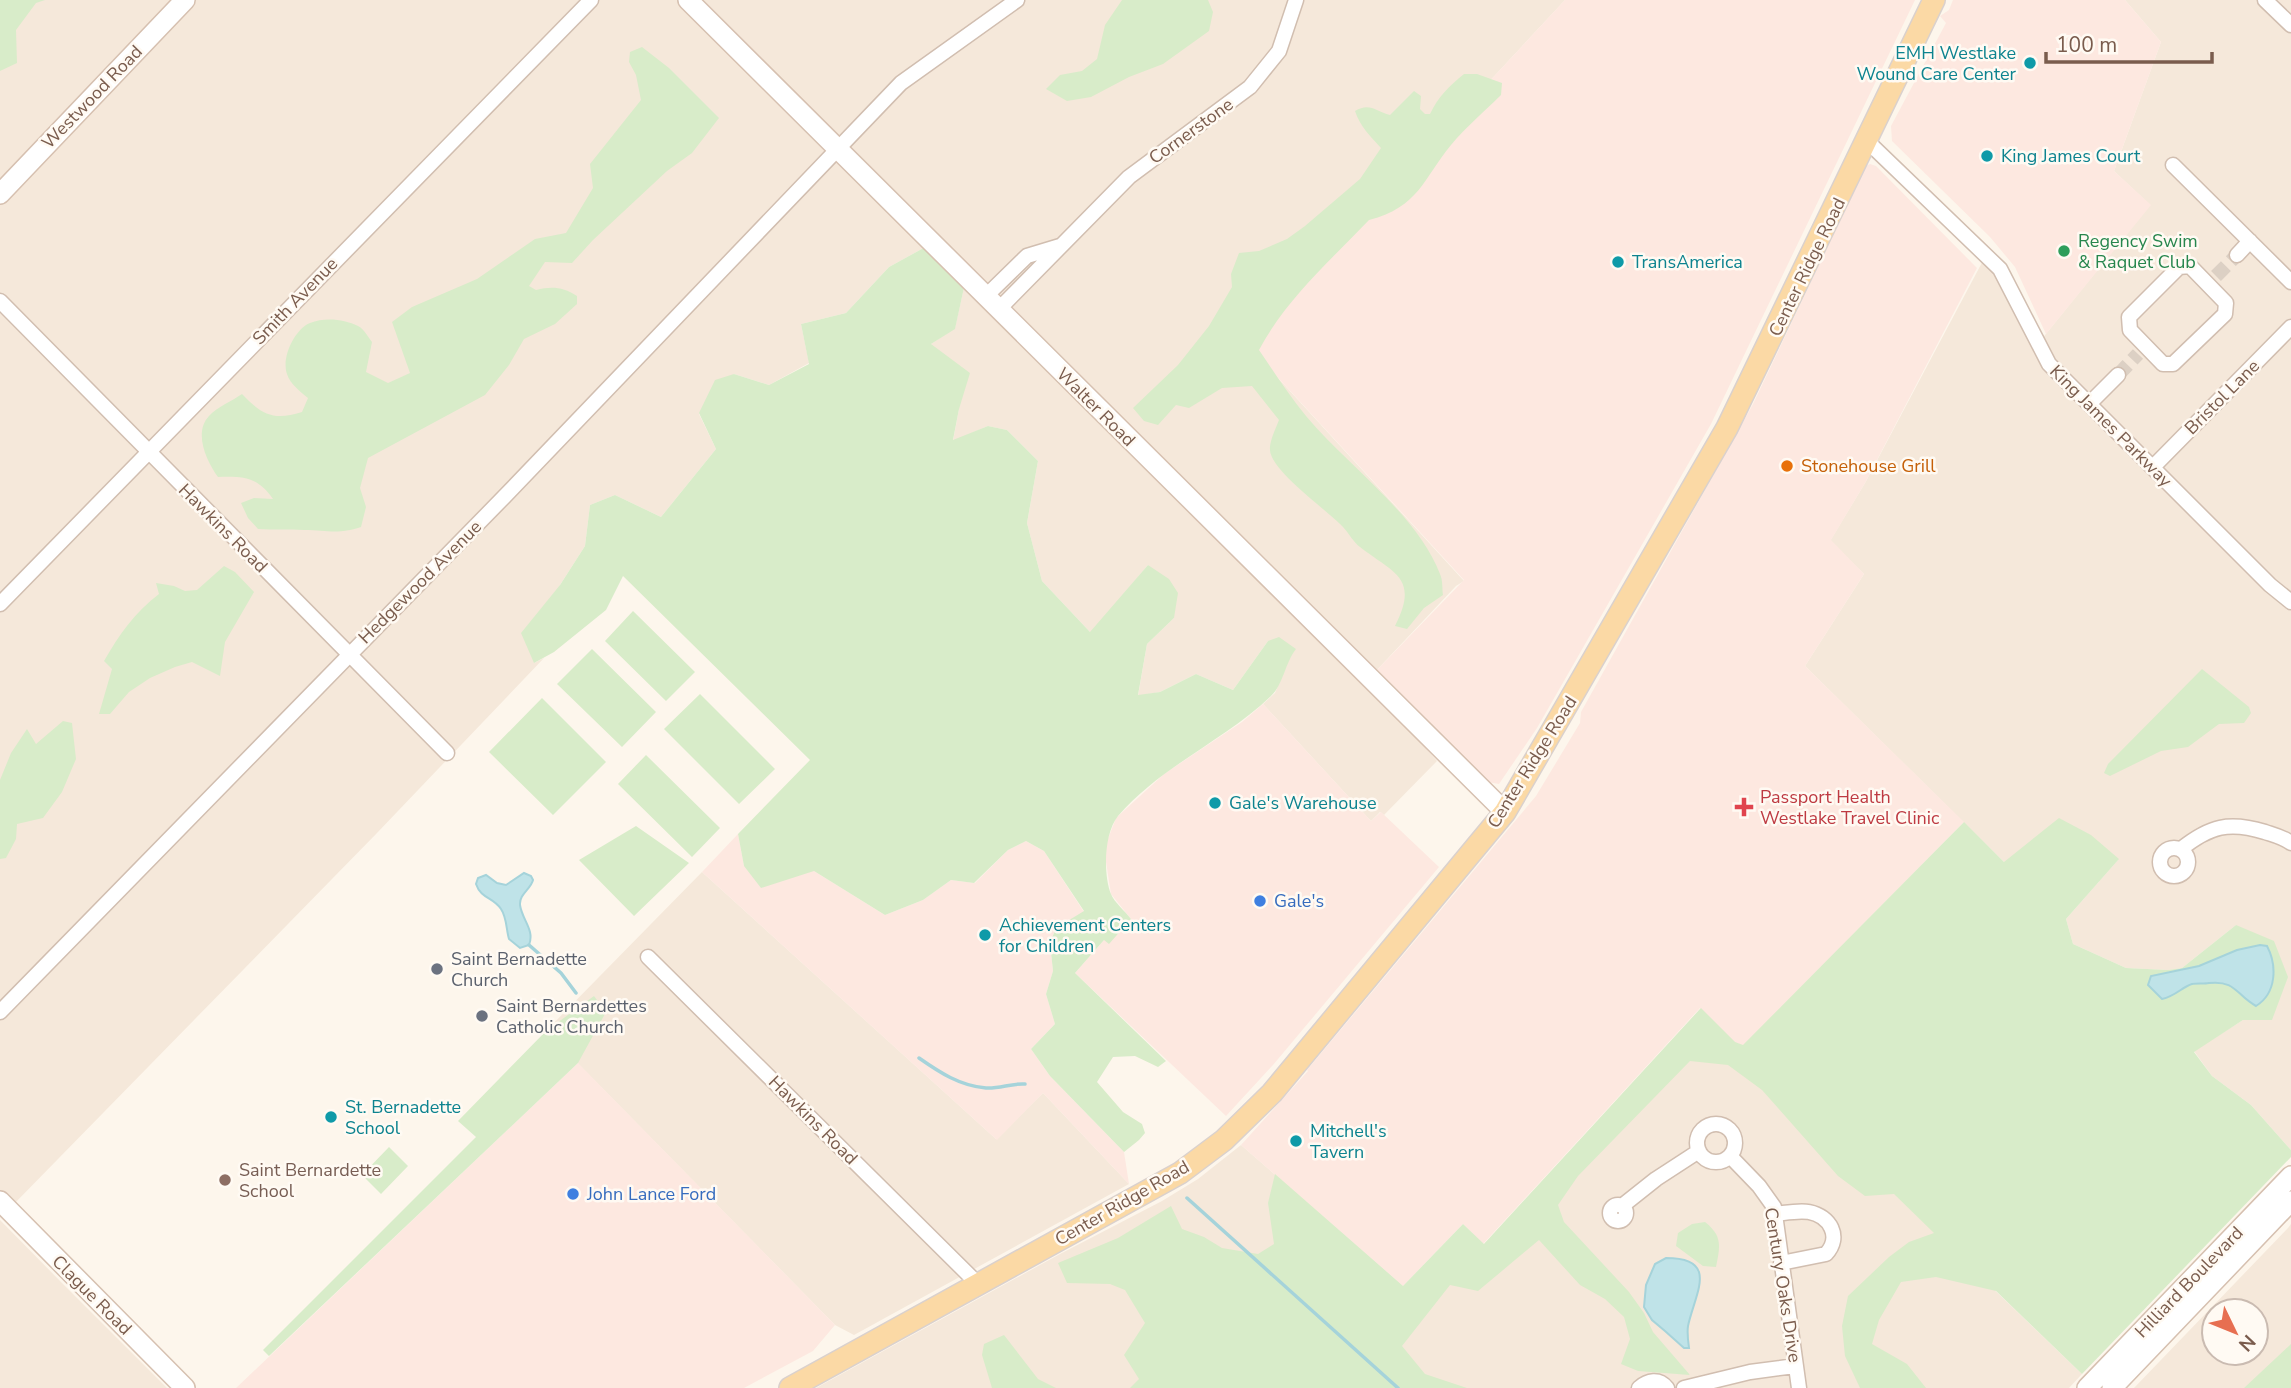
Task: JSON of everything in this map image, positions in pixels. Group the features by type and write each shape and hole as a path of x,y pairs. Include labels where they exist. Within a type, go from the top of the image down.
{"main road":[{"name":"Center Ridge Road","path":"790,1388 1180,1172 1242,1124 1272,1093 1505,812 1727,428 1868,142 1934,0"}],"street":[{"name":"Westwood Road","path":"0,194 185,0"},
{"name":"Smith Avenue","path":"0,604 591,0"},
{"name":"Walter Road","path":"688,0 1505,812"},
{"name":"Hedgewood Avenue","path":"0,1012 504,497 901,83 1017,0"},
{"name":"Cornerstone","path":"991,304 1062,245 1129,177 1251,87 1279,51 1296,0"},
{"path":"2265,0 2291,26"},
{"name":"King James Parkway","path":"1868,142 2000,269 2049,365 2270,585 2291,602"},
{"path":"2173,165 2291,282"},
{"path":"2237,255 2250,241"},
{"path":"2190,266 2212,280 2226,303 2225,314 2173,364 2163,364 2142,350 2130,330 2129,317 2179,267 2190,266"},
{"name":"Hawkins Road","path":"0,301 447,753"},
{"name":"Bristol Lane","path":"2152,467 2291,327"},
{"path":"2089,404 2118,375"},
{"path":"2181,849 2205,831 2232,825 2249,827 2285,838 2291,843"},
{"name":"Hawkins Road","path":"648,957 978,1284"},
{"path":"1715,1124 1725,1125 1732,1132 1735,1146 1730,1156 1720,1162 1707,1160 1699,1151 1699,1136 1703,1129 1715,1124"},
{"path":"1622,1206 1656,1179 1699,1151"},
{"name":"Century Oaks Drive","path":"1730,1156 1759,1186 1774,1207 1798,1388"},
{"name":"Hilliard Boulevard","path":"2112,1388 2287,1201 2291,1176"},
{"name":"Clague Road","path":"0,1201 185,1388"},
{"name":"Hilliard Boulevard","path":"2087,1388 2287,1201"},
{"path":"1775,1214 1807,1211 1825,1220 1834,1235 1834,1242 1826,1254 1781,1263"},
{"path":"1684,1388 1750,1372 1795,1366"},
{"path":"1639,1388 1645,1382 1654,1381 1663,1383 1667,1388"}],"shaded area":[{"path":"0,0 678,0 742,62 822,147 929,245 889,267 846,313 801,324 809,363 769,385 734,374 699,414 716,449 661,517 615,495 590,505 585,546 560,585 534,663 544,658 13,1205 0,1191"},
{"path":"697,0 1565,0 1246,343 1464,581 1456,586 1374,673"},
{"path":"1565,0 1915,0 1711,424 1537,728 1499,784 1482,781 1374,673 1464,580 1246,343"},
{"path":"1953,0 2125,0 2161,42 2114,171 2151,205 2046,334 2015,267 1990,237 1892,141 1891,126 1946,23 1940,16 1949,10"},
{"path":"2125,0 2291,0 2291,1150 2251,1105 2212,1076 2194,1051 2243,1020 2236,925 2182,968 2168,970 2126,968 2073,944 2066,919 2118,860 2004,862 1805,666 1864,574 1830,541 1865,483 1986,255 2041,340 2150,205 2114,171 2161,42"},
{"path":"1866,166 1876,166 1977,268 1865,483 1831,540 1864,574 1805,666 1964,822 1743,1046 1735,1042 1700,1008 1483,1244 1463,1224 1403,1286 1241,1145 1308,1071 1536,796 1580,723 1581,712 1753,404"},
{"path":"965,283 1386,704 1437,761 1384,815 1380,812 1371,821 1263,704 1275,693 1295,649 1268,641 1233,690 1196,674 1160,692 1138,696 1147,644 1174,618 1148,565 1091,633 1042,581 1027,523 1038,461 1007,430 988,426 953,441 959,409 931,344 955,328"},
{"path":"1263,704 1371,821 1381,812 1439,867 1273,1065 1226,1116 1075,973 1104,940 1131,919 1111,894 1104,849 1116,818 1164,774 1242,722"},
{"path":"738,834 744,866 814,871 885,915 923,900 951,880 975,883 1008,850 1026,841 1044,851 1084,912 1056,928 1050,943 1053,971 1046,994 1055,1024 1031,1049 1050,1076 1124,1152 1129,1184 1043,1093 997,1140 702,872"},
{"path":"702,872 996,1139 1043,1093 1129,1184 854,1335 835,1325 546,1031"},
{"path":"1701,1008 2082,1374 2069,1388 816,1388 1162,1201 1198,1179 1241,1145 1403,1286 1484,1244"},
{"name":"John Lance Ford","path":"578,1063 835,1325 813,1351 744,1388 236,1388"},
{"path":"0,1220 61,1282 167,1388 0,1388"},
{"path":"2291,1224 2291,1388 2134,1388 2200,1319 2200,1367 2270,1367 2270,1297 2222,1297"}],"green space":[{"path":"0,0 45,0 36,3 16,30 17,63 0,71"},
{"path":"1122,0 1208,0 1213,12 1209,31 1163,64 1129,77 1091,97 1067,101 1046,89 1060,75 1082,71 1097,59 1105,25"},
{"path":"642,47 669,68 719,118 692,153 667,171 572,263 545,262 529,286 536,290 562,289 577,296 577,304 555,324 524,339 509,365 485,395 368,458 360,488 366,507 361,527 338,531 258,529 248,518 241,503 254,498 273,499 262,486 249,479 218,477 203,447 202,431 209,416 242,394 256,407 269,414 284,416 302,412 308,398 288,378 286,360 299,331 316,321 341,320 362,329 372,342 366,372 388,383 410,373 392,322 412,307 477,279 535,239 566,233 593,188 590,164 641,100 636,75 629,62 630,52"},
{"path":"1464,74 1477,74 1502,83 1501,95 1457,138 1410,200 1399,208 1369,220 1324,266 1295,297 1259,350 1306,416 1380,491 1415,531 1429,552 1441,576 1443,595 1424,608 1407,629 1395,626 1405,597 1404,586 1399,578 1358,545 1343,527 1289,479 1273,459 1271,443 1279,420 1252,386 1222,388 1189,408 1176,405 1158,425 1144,421 1133,408 1178,365 1209,326 1232,287 1231,274 1239,253 1259,251 1287,239 1360,179 1381,148 1369,135 1355,111 1369,107 1390,115 1414,91 1421,96 1420,109 1425,114 1430,114 1444,92"},
{"path":"929,245 965,283 955,329 931,344 970,373 953,440 988,426 1007,430 1038,461 1027,523 1042,581 1090,632 1148,565 1169,579 1178,593 1174,618 1147,644 1138,695 1160,692 1196,674 1233,690 1268,641 1279,637 1296,649 1271,696 1233,727 1153,782 1113,823 1106,854 1108,886 1115,900 1131,919 1109,944 1104,940 1075,973 1166,1061 1158,1067 1135,1056 1113,1057 1097,1082 1123,1112 1142,1124 1145,1133 1124,1152 1050,1076 1031,1049 1055,1024 1046,994 1053,971 1050,943 1056,928 1084,911 1044,851 1026,841 1008,850 974,883 951,880 923,900 885,915 814,871 761,888 744,866 738,834 810,760 623,576 606,610 554,652 534,663 521,633 560,585 585,546 590,505 615,495 661,517 716,449 699,413 715,380 734,374 769,385 809,364 801,324 846,313 889,267"},
{"path":"224,566 235,572 254,592 225,642 220,676 192,662 175,667 150,678 129,692 110,714 99,714 112,669 104,661 128,624 159,594 156,583 185,591 197,590"},
{"path":"633,611 695,672 666,701 605,641"},
{"path":"592,649 656,712 622,747 557,684"},
{"path":"2202,669 2249,707 2251,713 2244,723 2219,724 2188,747 2161,751 2110,776 2104,773 2108,764"},
{"path":"700,694 775,769 739,804 664,729"},
{"path":"542,698 606,762 553,815 489,752"},
{"path":"63,721 72,723 76,759 62,792 43,818 17,824 16,839 6,858 0,859 0,780 11,753 27,729 36,744"},
{"path":"646,755 720,828 692,857 618,784"},
{"path":"2059,818 2091,835 2119,859 2066,919 2073,944 2126,968 2168,970 2182,968 2236,925 2274,941 2288,977 2272,1020 2243,1020 2194,1052 2212,1076 2251,1105 2291,1150 2291,1157 2082,1374 1996,1291 1936,1277 1901,1282 1879,1320 1872,1344 1907,1364 1926,1388 1860,1388 1845,1356 1842,1326 1848,1296 1909,1242 1934,1233 1894,1194 1865,1196 1838,1176 1762,1090 1728,1065 1690,1061 1578,1176 1558,1205 1564,1222 1629,1292 1653,1332 1690,1375 1638,1371 1621,1364 1630,1339 1624,1317 1605,1299 1580,1285 1539,1240 1478,1291 1450,1285 1402,1346 1425,1374 1467,1388 1130,1388 1139,1379 1124,1355 1145,1323 1125,1290 1110,1284 1067,1283 1058,1263 1118,1238 1171,1206 1182,1229 1204,1237 1222,1248 1258,1254 1274,1244 1268,1203 1275,1174 1403,1286 1463,1224 1484,1244 1701,1008 1735,1042 1743,1045 1964,822 2004,862"},
{"path":"636,826 689,863 634,916 579,860"},
{"path":"594,996 606,1012 578,1063 269,1356 263,1350 476,1137 458,1121 546,1031"},
{"path":"389,1147 408,1166 381,1194 362,1175"},
{"path":"1705,1222 1715,1232 1719,1242 1716,1267 1703,1266 1676,1246 1678,1233 1692,1224"},
{"path":"1004,1335 1038,1379 1056,1388 992,1388 982,1355 984,1344"},
{"path":"2291,1344 2291,1388 2244,1388 2266,1367 2270,1367 2270,1364"}],"water":[{"path":"524,873 533,880 521,898 520,905 530,940 529,945 520,948 509,939 501,909 481,893 476,884 478,878 486,875 497,883 506,885"},
{"path":"2267,946 2273,978 2268,994 2256,1006 2225,984 2192,984 2162,999 2148,985 2151,976 2199,966 2237,950"},
{"path":"1666,1258 1683,1260 1693,1264 1699,1271 1698,1290 1688,1326 1689,1348 1684,1348 1652,1320 1644,1307 1646,1285 1655,1264"}],"waterway":[{"path":"529,945 561,973 576,993"},
{"path":"919,1058 950,1078 976,1087 1025,1084"},
{"path":"1187,1198 1398,1388"}],"tunnel":[{"path":"2216,276 2237,255"},
{"path":"2118,375 2138,354"}],"place":[{"name":"EMH Westlake Wound Care Center","path":"2030,63"},
{"name":"King James Court","path":"1987,156"},
{"name":"Regency Swim & Raquet Club","path":"2064,251"},
{"name":"TransAmerica","path":"1618,262"},
{"name":"Stonehouse Grill","path":"1787,466"},
{"name":"Gale's Warehouse","path":"1215,803"},
{"name":"Passport Health Westlake Travel Clinic","path":"1744,807"},
{"name":"Gale's","path":"1260,901"},
{"name":"Achievement Centers for Children","path":"985,935"},
{"name":"Saint Bernadette Church","path":"437,969"},
{"name":"Saint Bernardettes Catholic Church","path":"482,1016"},
{"name":"St. Bernadette School","path":"331,1117"},
{"name":"Mitchell's Tavern","path":"1296,1141"},
{"name":"Saint Bernardette School","path":"225,1180"},
{"name":"John Lance Ford","path":"573,1194"}]}
